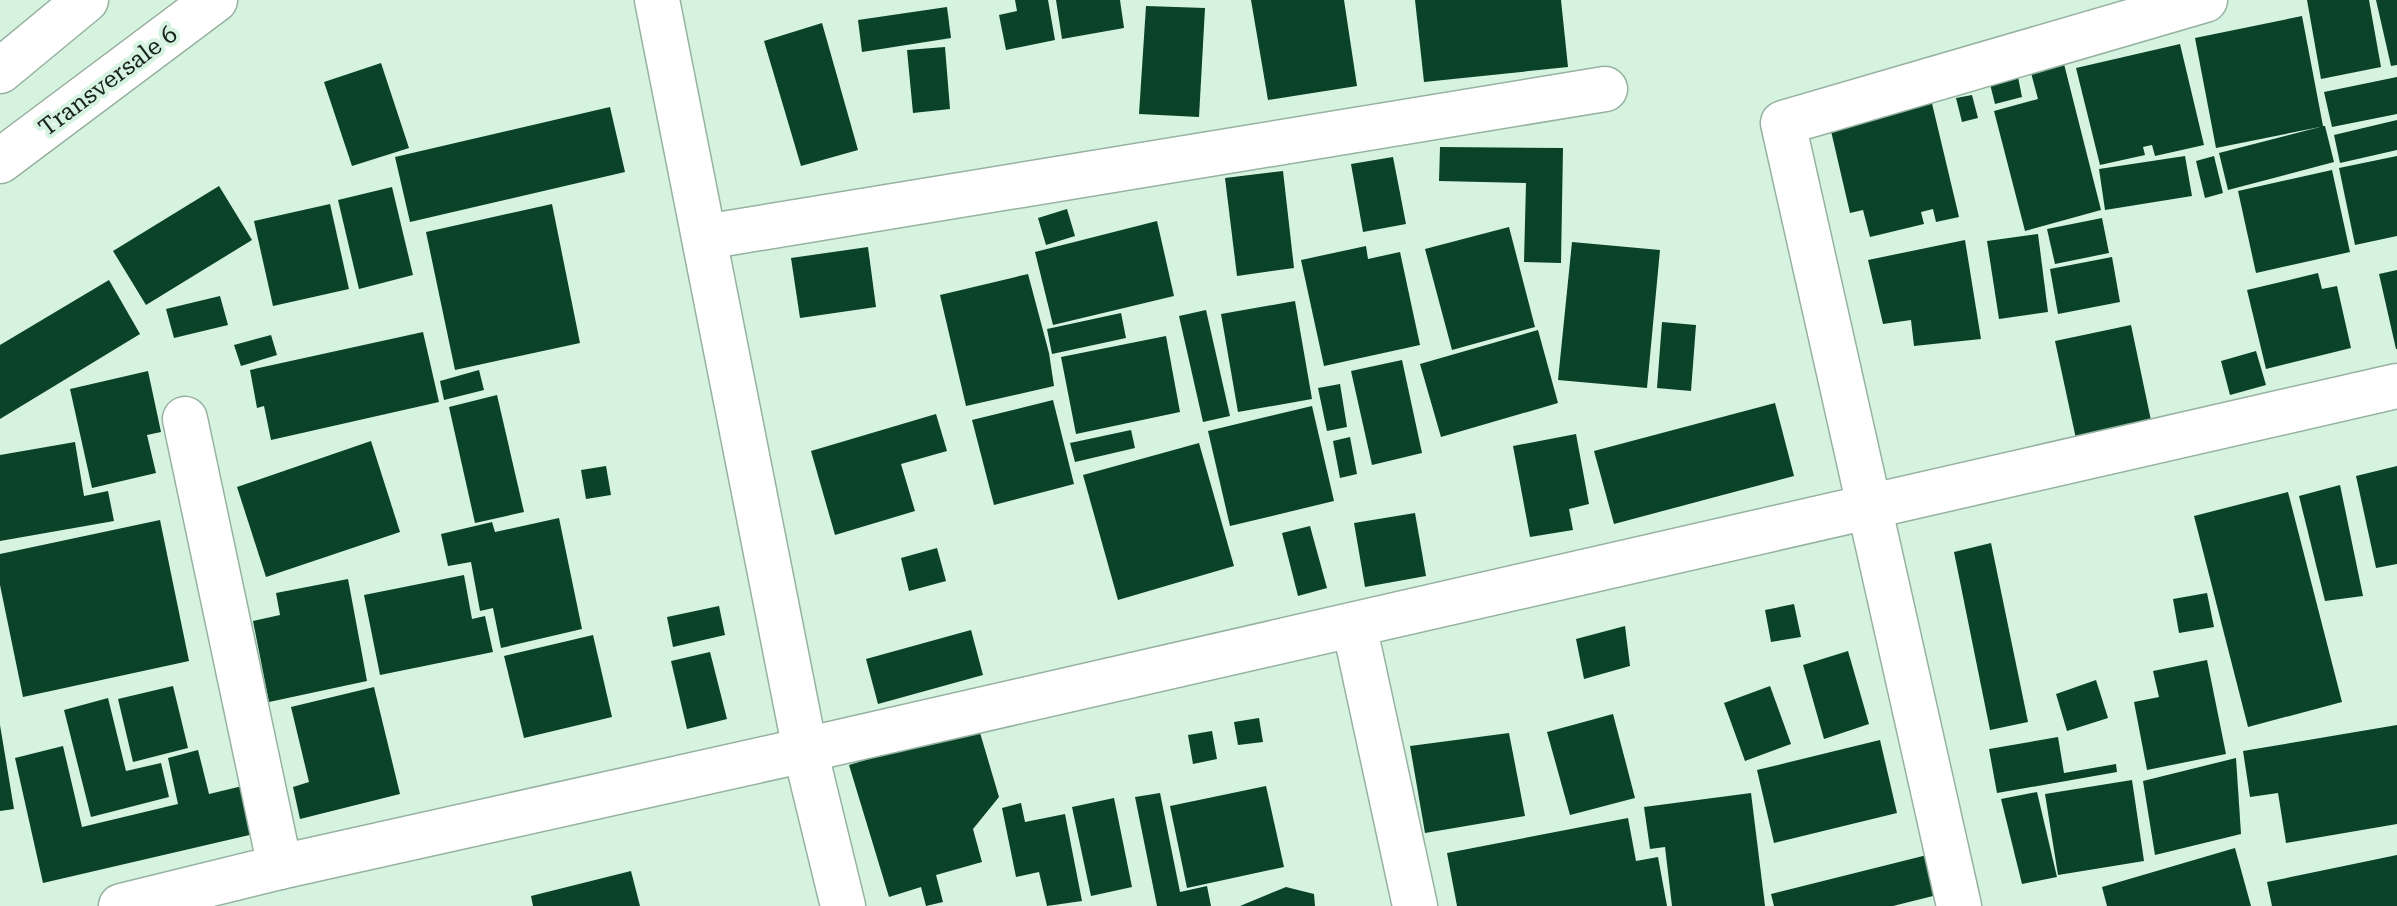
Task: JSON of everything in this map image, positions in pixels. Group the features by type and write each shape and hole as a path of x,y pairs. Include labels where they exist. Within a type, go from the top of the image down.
{"street":[{"path":"0,71 86,0"},
{"name":"Transversale 6","path":"0,161 215,0"},
{"path":"657,0 805,750 843,906"},
{"path":"1959,906 1783,123 2205,0"},
{"path":"705,237 1605,89"},
{"path":"121,906 280,867 2397,386"},
{"path":"185,419 280,867"},
{"path":"1354,625 1415,906"}],"building":[{"path":"1015,0 1048,0 1055,40 1006,50 999,15 1017,11"},
{"path":"1056,0 1120,0 1124,28 1062,39"},
{"path":"1251,0 1344,0 1357,86 1268,100"},
{"path":"1415,0 1561,0 1568,67 1424,82"},
{"path":"2307,0 2369,0 2381,67 2321,79"},
{"path":"2376,0 2397,0 2397,65 2391,66"},
{"path":"1146,6 1205,8 1199,117 1139,114"},
{"path":"947,7 951,38 862,52 858,20"},
{"path":"2302,16 2323,126 2334,162 2228,190 2219,153 2320,127 2216,148 2195,38"},
{"path":"822,23 858,150 801,166 764,41"},
{"path":"2180,44 2204,145 2155,156 2152,145 2143,147 2145,155 2100,165 2076,68"},
{"path":"945,47 950,109 913,113 907,50"},
{"path":"2063,60 2101,210 2025,231 1994,111 2038,99 2030,69"},
{"path":"381,63 409,148 352,166 324,82"},
{"path":"2018,77 2022,97 1995,104 1990,84"},
{"path":"2397,77 2397,114 2332,127 2324,92"},
{"path":"1930,95 1959,217 1936,222 1933,209 1921,212 1924,224 1870,237 1863,210 1850,213 1828,118"},
{"path":"1972,95 1978,118 1962,122 1956,98"},
{"path":"610,107 625,172 410,222 395,157"},
{"path":"2397,120 2397,150 2340,163 2334,135"},
{"path":"1440,147 1563,148 1561,263 1524,262 1526,183 1439,181"},
{"path":"2185,156 2192,196 2105,210 2099,169"},
{"path":"2214,156 2223,193 2205,198 2196,161"},
{"path":"2397,156 2397,236 2355,245 2339,168"},
{"path":"1393,157 1406,224 1363,232 1351,164"},
{"path":"2332,170 2350,252 2256,273 2238,191"},
{"path":"1283,171 1294,268 1237,276 1225,178"},
{"path":"219,186 252,240 146,305 113,251"},
{"path":"392,187 413,275 359,289 338,200"},
{"path":"330,204 349,289 273,306 254,221"},
{"path":"552,204 580,343 455,370 426,232"},
{"path":"1067,209 1075,236 1046,245 1038,218"},
{"path":"2102,218 2109,253 2055,264 2047,229"},
{"path":"1157,221 1174,296 1053,325 1035,252"},
{"path":"1509,227 1535,327 1452,350 1425,249"},
{"path":"2038,234 2048,312 1999,319 1987,241"},
{"path":"1965,240 1981,339 1914,346 1911,320 1883,324 1868,260"},
{"path":"1572,242 1660,250 1647,388 1558,380"},
{"path":"1366,246 1368,259 1400,252 1420,345 1324,366 1301,260"},
{"path":"868,247 876,307 800,318 791,258"},
{"path":"2112,257 2120,302 2058,314 2050,269"},
{"path":"2397,270 2397,349 2396,349 2379,274"},
{"path":"2318,273 2322,289 2337,286 2351,348 2266,369 2247,290"},
{"path":"1028,274 1049,353 1054,386 966,406 940,295"},
{"path":"109,280 140,334 0,419 0,345"},
{"path":"220,296 228,325 174,338 166,309"},
{"path":"1295,301 1312,399 1238,412 1221,314"},
{"path":"1206,310 1230,416 1203,422 1179,316"},
{"path":"1121,313 1126,338 1052,354 1047,329"},
{"path":"1662,322 1696,325 1691,391 1657,388"},
{"path":"2131,325 2153,430 2078,448 2055,341"},
{"path":"1538,330 1558,403 1441,437 1420,364"},
{"path":"423,332 439,402 271,440 264,406 257,408 250,370"},
{"path":"271,335 277,355 241,366 234,345"},
{"path":"1166,336 1180,412 1076,434 1061,357"},
{"path":"2256,351 2266,385 2230,395 2221,361"},
{"path":"1402,360 1422,453 1372,465 1351,371"},
{"path":"479,370 484,390 444,400 440,381"},
{"path":"148,371 161,432 147,435 156,473 92,488 70,389"},
{"path":"1340,384 1347,427 1327,431 1318,388"},
{"path":"497,395 524,512 475,523 449,407"},
{"path":"1053,400 1074,484 994,505 972,420"},
{"path":"1775,403 1794,476 1614,524 1594,451"},
{"path":"1312,406 1334,501 1230,526 1208,431"},
{"path":"936,414 947,451 901,464 915,511 835,535 811,451"},
{"path":"1131,430 1135,448 1075,462 1070,443"},
{"path":"1576,434 1589,504 1569,509 1573,530 1530,537 1513,446"},
{"path":"1350,437 1357,474 1340,478 1333,441"},
{"path":"371,441 400,532 266,577 237,487"},
{"path":"75,442 84,496 108,491 114,521 0,541 0,455"},
{"path":"1199,443 1234,566 1118,600 1083,475"},
{"path":"606,466 611,495 586,499 581,470"},
{"path":"2397,466 2397,564 2376,568 2356,476"},
{"path":"2340,485 2363,596 2325,601 2299,496"},
{"path":"2288,492 2342,702 2248,727 2194,516"},
{"path":"1415,513 1426,576 1365,587 1354,523"},
{"path":"559,518 582,629 501,648 493,608 480,611 471,562 448,566 441,534 492,522 495,532"},
{"path":"160,520 189,661 23,697 0,585 0,554"},
{"path":"1310,526 1327,588 1298,596 1282,533"},
{"path":"1991,543 2028,722 1990,730 1954,552"},
{"path":"937,548 946,581 909,591 901,558"},
{"path":"464,575 472,619 485,616 493,652 380,675 364,595"},
{"path":"348,579 367,681 269,702 253,621 280,615 276,593"},
{"path":"2207,593 2214,627 2179,633 2173,599"},
{"path":"1794,604 1801,637 1771,642 1765,610"},
{"path":"719,606 725,635 673,647 667,617"},
{"path":"1625,626 1630,666 1584,679 1576,639"},
{"path":"971,630 983,675 878,704 866,659"},
{"path":"593,635 612,717 524,738 504,656"},
{"path":"1848,651 1869,724 1824,739 1803,665"},
{"path":"710,652 727,719 687,729 671,661"},
{"path":"2207,660 2226,754 2147,770 2134,702 2159,697 2153,671"},
{"path":"2096,680 2108,718 2067,731 2056,694"},
{"path":"173,686 188,748 133,762 118,699"},
{"path":"1770,686 1791,744 1745,761 1724,703"},
{"path":"374,687 400,794 300,819 293,787 309,782 291,707"},
{"path":"108,698 126,771 161,763 169,797 91,817 64,710"},
{"path":"1613,714 1635,798 1570,815 1547,732"},
{"path":"1259,718 1263,742 1238,745 1234,722"},
{"path":"0,725 14,809 0,811"},
{"path":"2397,725 2397,824 2286,843 2278,793 2250,797 2243,751"},
{"path":"978,726 999,797 973,829 982,862 936,875 943,902 926,906 921,887 889,897 849,765"},
{"path":"1212,731 1217,759 1193,764 1188,735"},
{"path":"1509,733 1525,816 1425,833 1410,746"},
{"path":"2058,737 2064,773 2116,764 2117,772 1997,793 1989,749"},
{"path":"1880,740 1897,813 1774,843 1757,770"},
{"path":"63,746 82,827 178,804 168,758 198,750 209,794 255,783 267,831 43,883 15,758"},
{"path":"2236,758 2241,834 2155,855 2143,781"},
{"path":"2132,780 2144,861 2058,875 2045,794"},
{"path":"1266,786 1284,867 1187,888 1170,806"},
{"path":"2037,792 2057,877 2022,884 2001,799"},
{"path":"1160,793 1180,892 1207,886 1211,906 1157,906 1135,797"},
{"path":"1751,793 1765,906 1672,906 1665,847 1650,849 1644,807"},
{"path":"1114,798 1132,887 1091,896 1072,807"},
{"path":"1021,803 1025,822 1065,814 1082,901 1047,906 1039,872 1016,877 1002,808"},
{"path":"1628,818 1636,861 1658,857 1667,906 1457,906 1447,853"},
{"path":"2235,848 2251,906 2107,906 2102,887"},
{"path":"1939,852 1949,892 1893,906 1774,906 1771,894"},
{"path":"2397,855 2397,906 2272,906 2267,882"},
{"path":"631,871 640,906 533,906 531,896"},
{"path":"1286,887 1314,894 1315,906 1240,906"}]}
